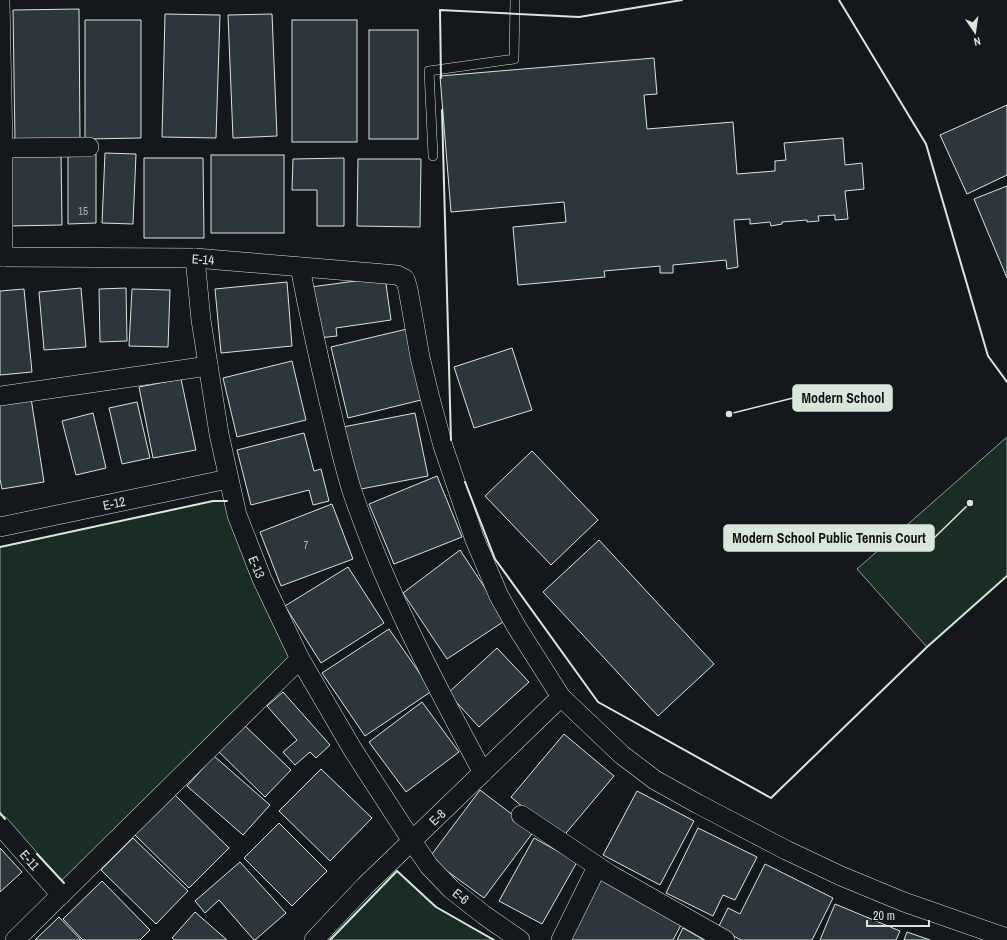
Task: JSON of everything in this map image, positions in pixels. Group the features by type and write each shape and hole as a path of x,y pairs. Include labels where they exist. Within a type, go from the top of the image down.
{"street":[{"path":"0,0 3,148 1,257"},
{"path":"3,148 89,147"},
{"name":"E-14","path":"1,257 195,258 396,275 405,280 408,289 420,357 443,446 475,540 499,596 516,626 561,697"},
{"name":"E-13","path":"195,258 201,320 219,434 237,515 249,548 300,659 353,750 412,841"},
{"path":"300,267 311,323 338,437 352,490 371,543 385,577 447,705 483,773"},
{"path":"0,396 208,366"},
{"name":"E-12","path":"0,527 228,479"},
{"path":"15,940 300,659"},
{"path":"561,697 628,760 655,780 698,804 786,850 840,876 1000,938"},
{"name":"E-8","path":"314,940 365,886 561,697"},
{"path":"520,815 597,867 724,940"},
{"name":"E-11","path":"0,825 61,895"},
{"name":"E-6","path":"412,841 429,866 451,889 484,915 520,940"},
{"path":"561,940 597,867"}],"lane":[{"path":"433,156 429,71 514,59 516,0"}],"green space":[{"path":"1007,437 1007,576 927,647 857,569"},
{"path":"213,501 228,501 292,663 64,883 0,813 0,547"},
{"path":"397,871 436,907 494,940 330,940"}],"building":[{"path":"79,9 80,140 15,141 13,10"},
{"path":"165,14 220,15 216,138 162,137"},
{"path":"272,14 277,136 233,138 228,15"},
{"path":"85,20 141,20 141,138 85,139"},
{"path":"292,20 357,20 357,142 292,142"},
{"path":"369,30 418,30 418,139 369,139"},
{"path":"654,58 657,94 644,95 647,129 733,122 737,174 775,171 775,161 786,160 784,143 843,138 845,165 862,163 864,189 845,191 848,219 835,220 835,215 818,216 819,221 807,222 807,220 782,222 782,224 771,226 770,222 750,224 750,219 734,220 738,267 727,269 726,260 673,265 673,273 660,273 660,266 604,271 605,277 518,285 513,227 566,222 564,202 451,212 440,76"},
{"path":"1007,105 1007,175 967,194 940,135"},
{"path":"61,152 62,225 8,226 7,153"},
{"path":"105,153 136,154 133,224 102,223"},
{"path":"68,154 96,154 96,223 68,224"},
{"path":"211,155 284,155 284,233 211,233"},
{"path":"144,158 203,158 204,238 144,238"},
{"path":"344,158 344,226 317,226 317,190 292,190 293,159"},
{"path":"358,159 421,159 420,227 357,226"},
{"path":"1007,186 1007,278 974,199"},
{"path":"385,277 391,320 336,328 337,336 318,338 311,287"},
{"path":"287,282 292,346 221,353 215,289"},
{"path":"81,288 86,347 44,350 39,292"},
{"path":"126,288 127,341 100,342 99,289"},
{"path":"24,289 32,372 0,375 0,291"},
{"path":"132,289 170,290 168,347 129,346"},
{"path":"407,329 425,399 348,418 331,347"},
{"path":"512,348 532,410 474,428 454,367"},
{"path":"292,361 306,420 237,437 223,378"},
{"path":"181,379 196,450 153,458 139,387"},
{"path":"31,398 44,482 2,489 0,479 0,403"},
{"path":"137,402 150,458 122,464 109,408"},
{"path":"93,413 106,468 76,475 62,421"},
{"path":"415,413 428,476 356,490 343,427"},
{"path":"304,433 314,471 321,469 329,501 313,505 309,490 251,505 237,450"},
{"path":"532,451 598,520 551,565 485,496"},
{"path":"437,476 462,537 394,564 369,504"},
{"path":"332,504 353,559 281,586 260,532"},
{"path":"599,540 714,664 658,716 543,592"},
{"path":"460,550 506,620 447,659 403,593"},
{"path":"348,567 384,623 321,663 285,606"},
{"path":"389,629 432,691 365,736 322,673"},
{"path":"497,648 529,682 479,727 448,693"},
{"path":"283,692 330,745 316,758 310,752 295,765 283,752 297,740 267,706"},
{"path":"422,702 459,752 406,792 369,742"},
{"path":"241,722 291,770 265,797 215,748"},
{"path":"564,734 614,776 561,839 511,797"},
{"path":"214,756 270,805 243,835 187,786"},
{"path":"321,769 372,818 330,861 279,811"},
{"path":"480,790 534,831 484,898 429,858"},
{"path":"637,791 694,821 660,885 603,855"},
{"path":"175,795 229,848 189,888 135,835"},
{"path":"279,823 327,871 292,906 244,858"},
{"path":"698,828 757,857 735,900 723,895 713,916 666,893"},
{"path":"133,838 188,891 156,924 101,870"},
{"path":"534,838 577,862 542,924 499,901"},
{"path":"0,848 22,872 0,892"},
{"path":"240,862 286,913 255,940 219,900 205,913 195,901"},
{"path":"765,864 833,898 812,940 741,940 718,928 728,908 740,914"},
{"path":"601,880 682,923 673,940 569,940"},
{"path":"102,881 150,930 140,940 83,940 63,919"},
{"path":"835,904 900,931 896,940 820,940"},
{"path":"195,912 227,940 175,940 172,938"},
{"path":"59,917 81,940 35,940"},
{"path":"683,928 704,940 677,940"},
{"path":"907,932 930,940 904,940"}],"wall":[{"path":"441,78 440,10 579,17 682,0"},
{"path":"839,0 926,144 988,356 1007,382"},
{"path":"442,110 451,440"},
{"path":"465,482 495,559 598,702 771,798 927,647 1007,576"},
{"path":"0,547 213,501 227,501"},
{"path":"0,813 5,819"},
{"path":"37,854 64,883"},
{"path":"330,940 397,871 436,907 494,940"}],"place":[{"name":"Modern School","path":"729,414"},
{"name":"Modern School Public Tennis Court","path":"970,503"}]}
